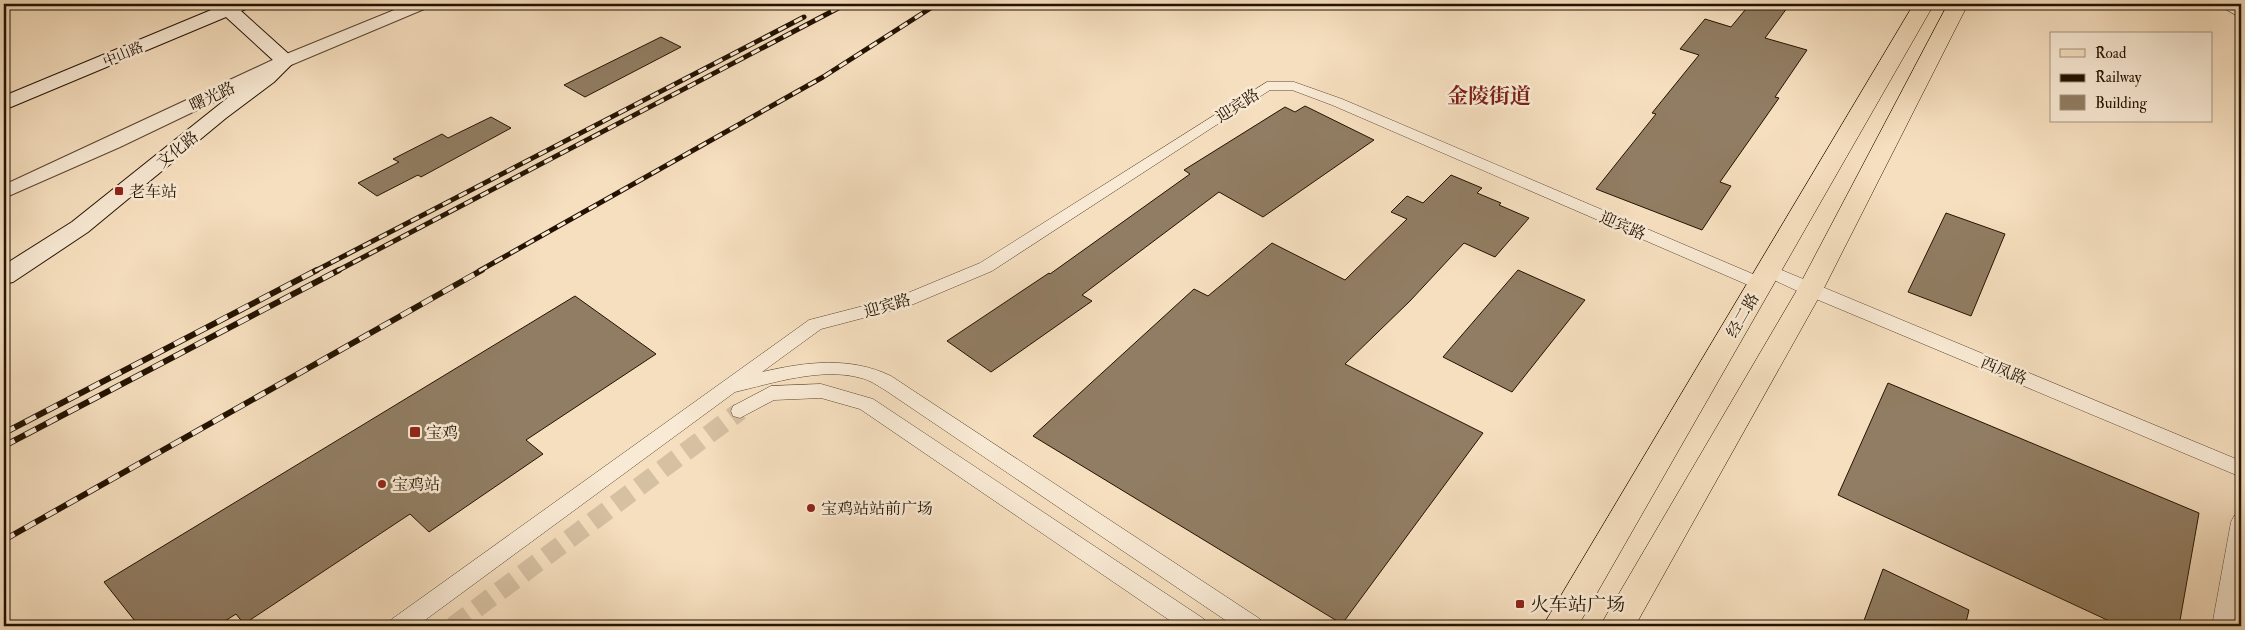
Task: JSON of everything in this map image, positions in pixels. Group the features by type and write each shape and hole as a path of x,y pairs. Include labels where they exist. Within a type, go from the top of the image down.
{"main road":[{"name":"经二路","path":"1560,626 1924,4"},
{"path":"1617,626 1810,290 1958,4"},
{"path":"231,6 285,61"},
{"name":"中山路","path":"4,104 231,6"},
{"name":"文化路","path":"4,276 80,227 219,114 267,78 285,61"}],"street":[{"name":"曙光路","path":"4,192 285,61 423,4"},
{"path":"2223,4 2241,14"},
{"name":"迎宾路","path":"729,387 815,324 903,302 986,267 1267,86 1294,86 1337,102 1764,277"},
{"name":"西凤路","path":"1764,277 1810,290 2241,469"},
{"path":"400,626 729,387 769,378 828,369 861,372 892,385 1252,626"},
{"path":"740,411 771,393 821,391 866,404 1196,626"},
{"path":"2223,626 2241,522"}],"building":[{"path":"1750,4 1790,4 1765,38 1807,50 1775,97 1779,98 1720,182 1731,186 1702,230 1596,189 1656,114 1652,113 1699,55 1680,49 1705,19 1731,27"},
{"path":"661,37 681,47 585,97 564,85"},
{"path":"1305,106 1374,140 1263,217 1219,192 1082,295 1092,301 991,372 947,341 1050,274 1190,174 1184,170 1285,107 1295,112"},
{"path":"491,117 511,128 421,177 418,175 377,196 358,183 399,162 393,159 442,134 448,138"},
{"path":"1451,175 1482,188 1477,193 1529,218 1495,257 1464,243 1410,301 1345,364 1483,433 1342,624 1033,436 1194,289 1208,296 1272,243 1345,280 1407,219 1391,212 1407,196 1423,203"},
{"path":"1946,213 2005,234 1971,316 1908,292"},
{"path":"1518,270 1585,300 1512,392 1443,357"},
{"name":"宝鸡站","path":"575,296 656,354 526,440 543,454 429,532 410,514 244,624 236,614 217,626 139,626 104,582"},
{"path":"1888,383 2199,513 2179,626 2120,626 1838,495"},
{"path":"1883,569 1969,610 1965,626 1862,626"}],"tunnel":[{"path":"453,626 740,411"}],"railway":[{"path":"337,271 846,4"},
{"path":"479,271 823,77 937,4"},
{"path":"315,271 804,17"},
{"path":"4,433 317,270"},
{"path":"4,446 339,270"},
{"path":"4,540 482,270"}],"place":[{"name":"老车站","path":"119,191"},
{"name":"宝鸡","path":"415,432"},
{"name":"宝鸡站","path":"382,484"},
{"name":"宝鸡站站前广场","path":"811,508"},
{"name":"火车站广场","path":"1520,604"}],"district":[{"name":"金陵街道","path":"1489,96"}]}
